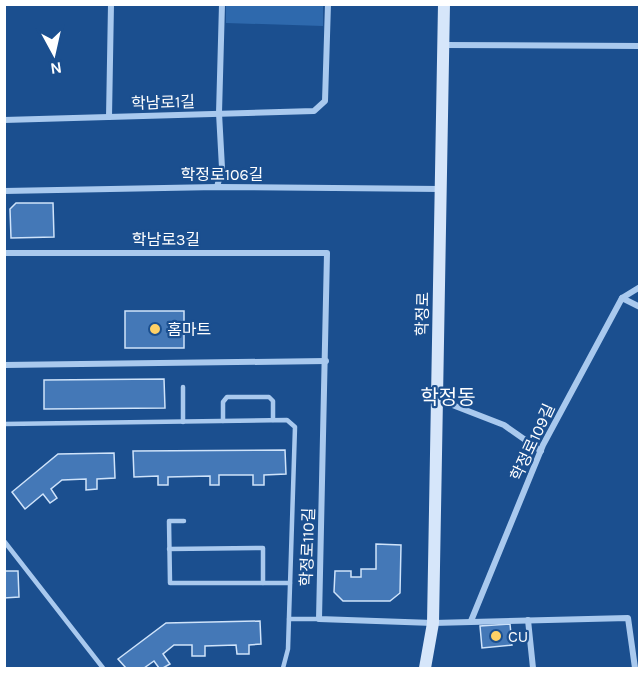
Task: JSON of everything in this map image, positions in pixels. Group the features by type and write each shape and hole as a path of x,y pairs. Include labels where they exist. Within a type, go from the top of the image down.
{"main road":[{"name":"학정로","path":"425,669 433,623 444,4"}],"street":[{"path":"4,120 109,117 111,4"},
{"name":"학남로1길","path":"217,187 222,168 219,113 222,4"},
{"path":"219,113 314,111 325,101 328,4"},
{"path":"443,45 639,46"},
{"name":"학남로1길","path":"109,117 219,113"},
{"name":"학정로106길","path":"4,191 217,187 441,189"},
{"name":"학남로3길","path":"4,253 327,253"},
{"name":"학정로110길","path":"319,619 327,253"},
{"path":"639,287 622,298 639,307"},
{"name":"학정로109길","path":"471,621 541,451 622,298"},
{"path":"4,365 326,361"},
{"path":"437,399 504,425 541,451"},
{"path":"319,619 433,623 628,618 635,669"},
{"path":"528,620 532,669"}],"lane":[{"path":"183,387 183,422"},
{"path":"223,421 223,402 226,397 269,397 273,401 273,420"},
{"path":"4,424 287,420 295,427 288,649 283,669"},
{"path":"184,521 168,521 170,583 290,583"},
{"path":"4,542 101,668"},
{"path":"169,549 263,548 263,583"},
{"path":"289,619 319,619"}],"shaded area":[{"path":"226,5 323,5 323,26 226,23"}],"building":[{"path":"16,203 53,203 54,237 11,238 10,209"},
{"name":"홈마트","path":"125,311 184,311 184,348 125,348"},
{"path":"164,379 165,408 44,409 44,380"},
{"path":"285,450 286,474 264,475 264,485 253,485 253,475 219,475 219,485 210,485 210,476 168,477 168,485 158,485 158,476 134,477 133,451"},
{"path":"114,453 115,478 97,479 97,489 86,490 86,479 62,480 51,489 57,498 50,503 43,494 25,509 12,492 58,454"},
{"path":"376,544 401,545 400,593 390,601 343,601 334,592 335,571 351,571 351,577 361,577 361,569 376,569"},
{"path":"4,571 18,571 19,597 4,598"},
{"path":"260,621 261,644 249,645 249,654 237,654 236,645 205,646 205,656 192,656 192,645 174,645 163,654 170,664 163,668 159,668 154,661 144,668 126,668 118,659 166,623"},
{"name":"CU","path":"510,624 512,645 482,648 480,626"}],"place":[{"name":"홈마트","path":"155,329"},
{"name":"CU","path":"496,636"}],"district":[{"name":"학정동","path":"448,397"}]}
